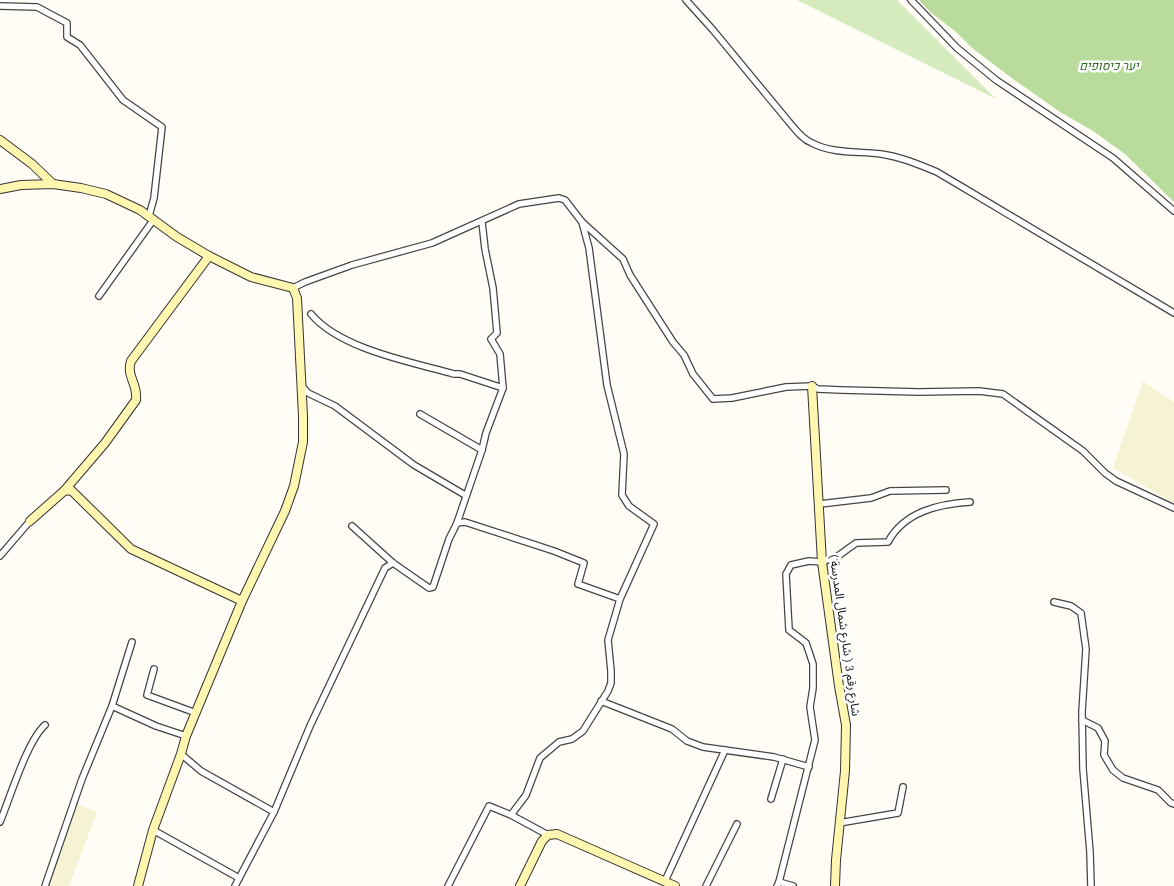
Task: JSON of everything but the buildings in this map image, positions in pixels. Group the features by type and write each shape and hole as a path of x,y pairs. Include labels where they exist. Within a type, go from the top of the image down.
{"street":[{"path":"686,0 789,122 802,136 812,143 828,149 896,156 936,172 1174,313"},
{"path":"911,0 957,48 996,80 1113,158 1174,211"},
{"path":"0,6 37,7 66,23 67,37 80,45 122,100 162,127 152,218 99,296"},
{"path":"0,140 32,164 53,184"},
{"path":"0,188 53,184 106,194 152,218 177,237 209,256 251,277 293,288 352,265 432,243 519,204 560,198 565,200 582,222 623,259 630,275 673,342 684,355 693,374 714,399 732,398 786,387 812,386 818,389 841,390 979,391 1003,394 1083,451 1116,481 1174,508"},
{"path":"352,526 393,563 429,588 433,587 503,388 500,354 491,339 496,333 493,288 484,249 482,222"},
{"path":"511,815 526,795 540,758 559,742 572,739 583,731 611,683 608,640 620,599 654,524 629,506 622,495 624,454 607,385 589,248 582,222"},
{"path":"0,556 30,522 64,490 105,443 136,400 137,392 129,369 131,361 209,256"},
{"path":"138,886 153,830 186,736 242,601 285,512 294,486 303,442 297,298 293,288"},
{"path":"311,314 323,326 363,348 435,369 460,374 503,388"},
{"path":"302,386 308,392 335,406 414,465 465,496"},
{"name":"شارع رقم 3 ( شارع شمال المدرسة )","path":"812,386 822,562 838,686 846,725 845,771 835,886"},
{"path":"420,414 482,450"},
{"path":"64,490 71,490 131,549 242,601"},
{"path":"820,504 871,498 890,491 946,490"},
{"path":"793,886 778,884 815,740 810,707 813,688 813,664 806,644 789,630 786,574 791,565 809,561 822,562 838,556 856,544 888,542 900,526 922,512 944,505 970,502"},
{"path":"457,523 465,522 554,551 584,564 578,584 620,599"},
{"path":"235,886 274,812 310,726 374,590 385,568 393,563"},
{"path":"1054,602 1071,606 1081,613 1086,648 1082,720 1083,769 1091,886"},
{"path":"45,886 82,779 112,706 132,642"},
{"path":"154,669 147,695 196,713"},
{"path":"601,701 672,729 687,741 703,747 783,759 808,767"},
{"path":"112,706 156,726 186,736"},
{"path":"1082,720 1098,728 1105,741 1104,755 1114,770 1123,778 1158,790 1171,804 1174,804"},
{"path":"0,822 26,756 39,730 45,725"},
{"path":"665,881 725,750"},
{"path":"181,754 201,771 274,812"},
{"path":"771,799 783,759"},
{"path":"839,823 898,814 904,787"},
{"path":"448,886 489,806 511,815 548,835 557,834 674,886"},
{"path":"706,886 737,824"},
{"path":"153,830 239,878"},
{"path":"520,886 542,841 548,835"}],"shaded area":[{"path":"1143,381 1174,402 1174,503 1113,468"},
{"path":"76,804 97,812 69,886 46,886"}],"green space":[{"path":"797,0 897,0 996,99"},
{"name":"יער כיסופים","path":"919,0 1174,0 1174,202 1125,154 1013,79 972,48"}]}
